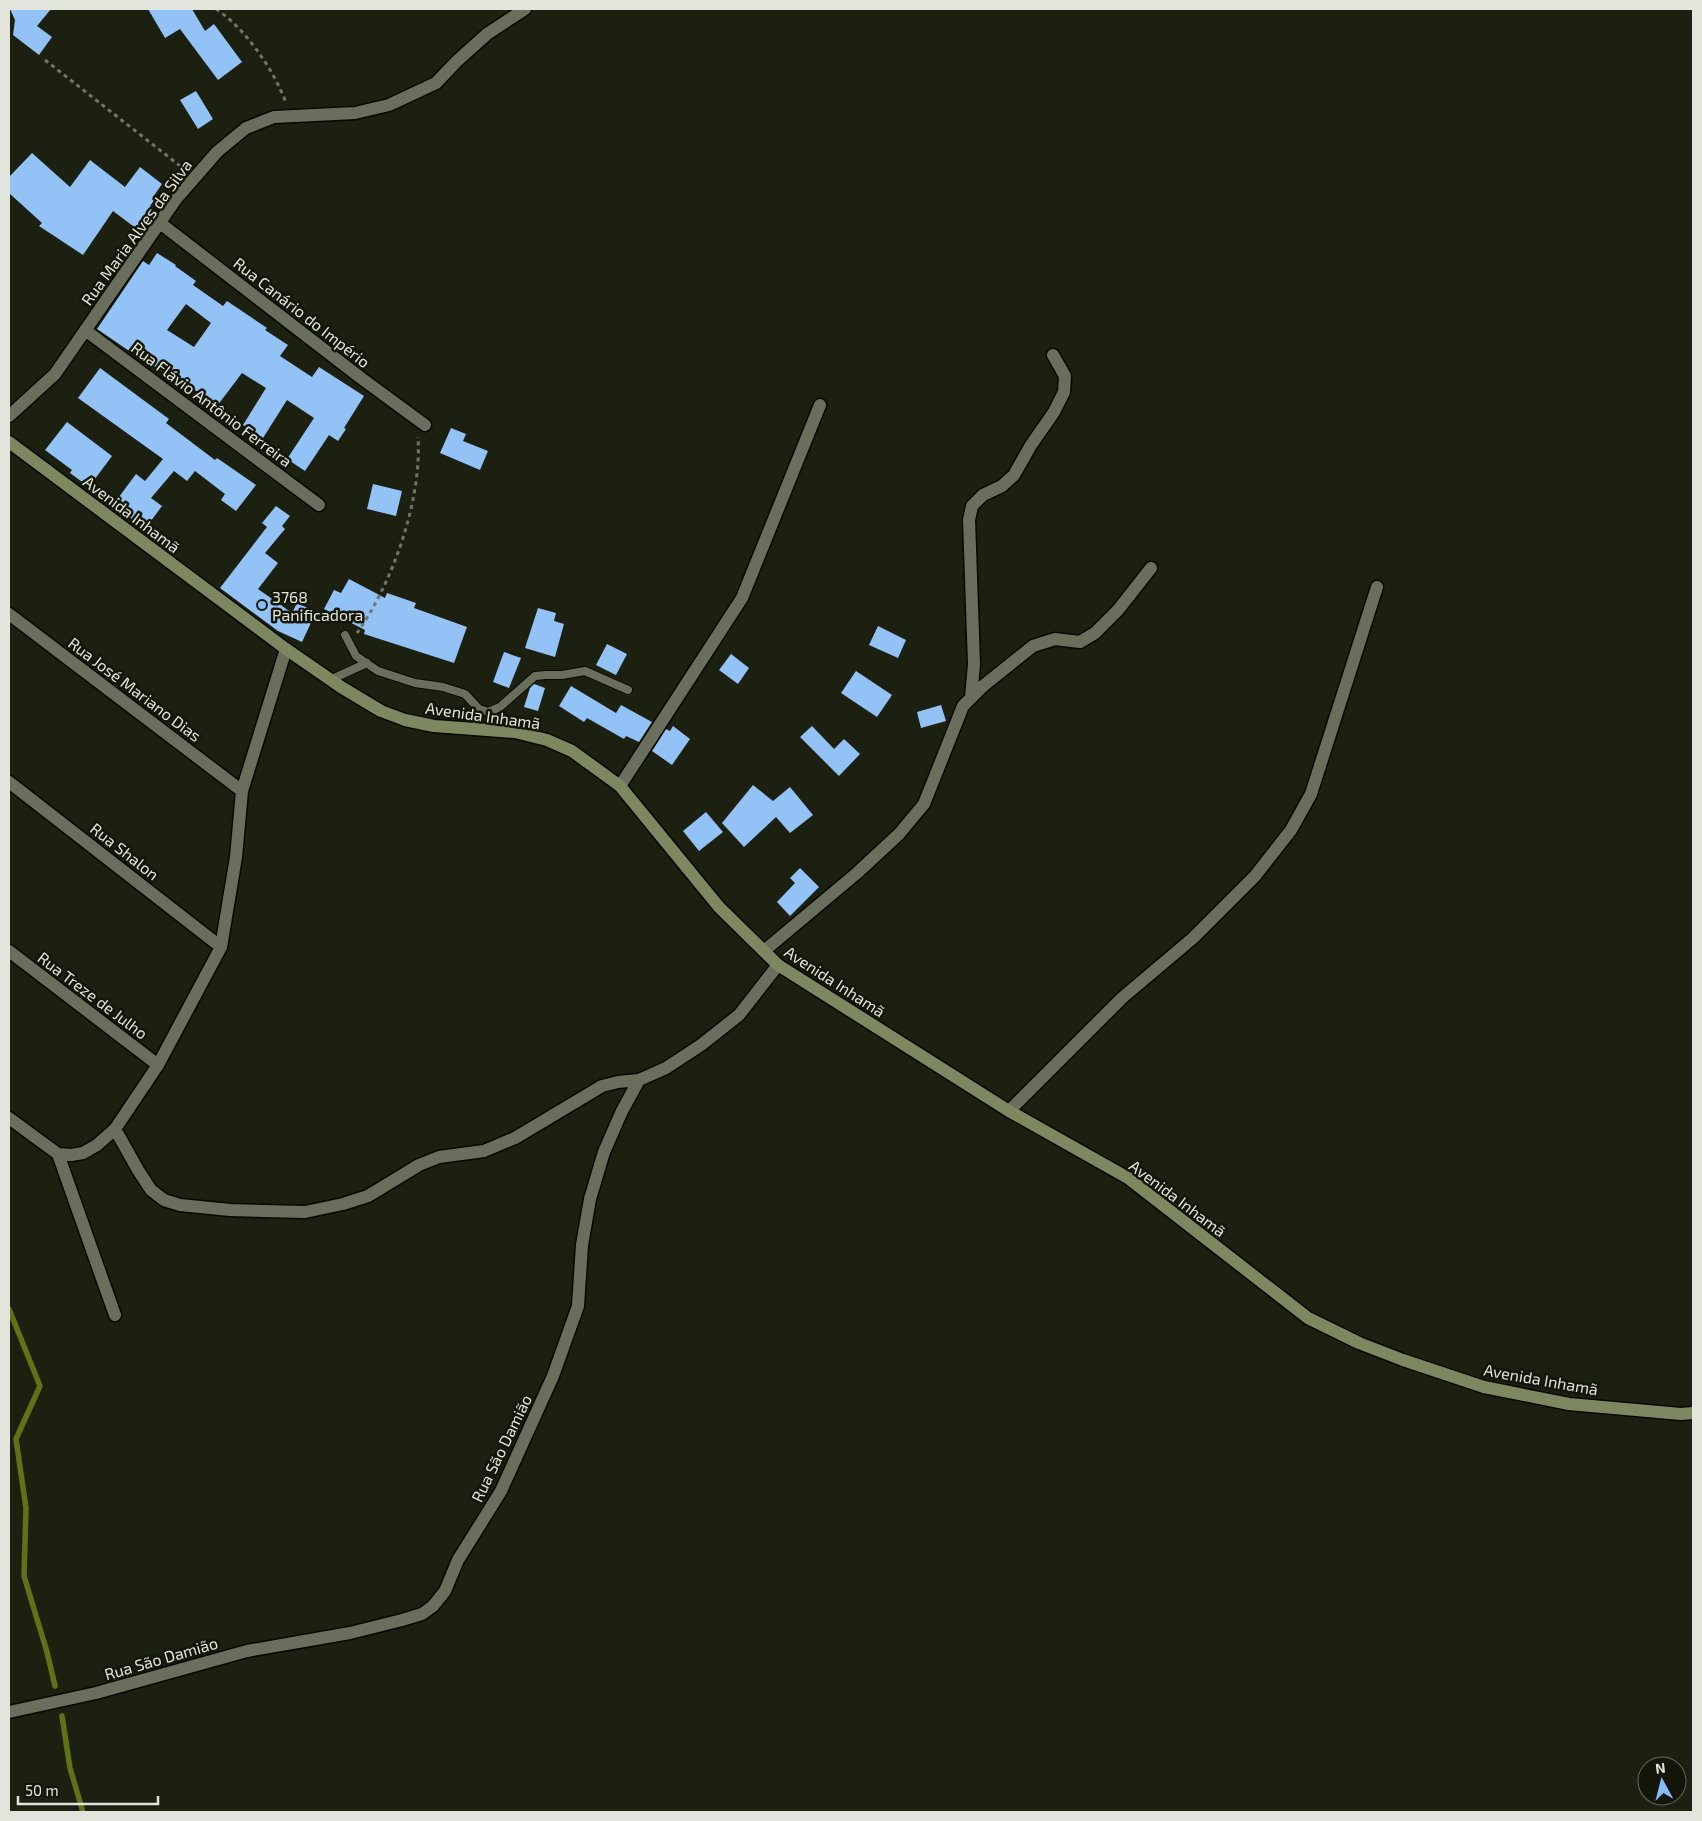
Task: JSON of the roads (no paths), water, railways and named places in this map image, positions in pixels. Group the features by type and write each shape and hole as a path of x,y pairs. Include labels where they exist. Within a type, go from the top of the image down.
{"street":[{"name":"Rua Maria Alves da Silva","path":"9,416 55,374 160,223 195,177 218,152 246,128 274,117 356,113 389,105 415,94 436,83 456,61 487,34 525,9"},
{"name":"Rua Canário do Império","path":"160,223 421,422"},
{"name":"Rua Flávio Antônio Ferreira","path":"85,330 319,505"},
{"path":"971,698 974,664 969,520 972,506 983,495 1002,486 1014,475 1031,445 1054,412 1064,392 1064,376 1053,355"},
{"path":"620,786 742,598 820,405"},
{"name":"Avenida Inhamã","path":"9,442 286,649 330,680 381,711 405,720 434,726 515,732 547,740 572,751 620,786 719,907 778,965 1009,1111 1128,1178 1308,1318 1359,1343 1484,1387 1570,1404 1681,1414 1693,1413"},
{"path":"764,951 857,873 899,834 924,804 963,706 983,686 1033,646 1055,639 1080,642 1095,633 1118,610 1151,568"},
{"path":"1009,1111 1122,998 1193,938 1255,876 1291,830 1311,794 1377,587"},
{"name":"Rua José Mariano Dias","path":"9,614 242,791"},
{"path":"9,1118 58,1154 71,1155 83,1153 97,1145 115,1129 158,1065 221,947 236,858 242,791 286,649"},
{"name":"Rua Shalon","path":"9,782 221,947"},
{"name":"Rua Treze de Julho","path":"9,951 158,1065"},
{"path":"115,1129 151,1190 164,1200 180,1205 230,1210 305,1212 343,1204 368,1196 419,1166 439,1157 484,1151 499,1146 602,1086 639,1080 666,1068 701,1045 739,1015 778,965"},
{"name":"Rua São Damião","path":"9,1712 96,1693 247,1651 350,1633 422,1614 433,1606 445,1591 458,1560 501,1491 553,1376 578,1306 582,1245 595,1180 604,1152 622,1111 639,1080"},
{"path":"58,1154 115,1315"}],"lane":[{"path":"345,635 356,656 378,671 464,694 479,709 488,712 500,707 534,676 562,675 585,671 628,690"},
{"path":"330,680 367,663"},
{"path":"476,728 479,709"}],"waterway":[{"path":"9,1309 40,1386 16,1439 26,1508 24,1576 47,1652 55,1686"},
{"path":"62,1716 70,1768 83,1812"}],"place":[{"name":"3768 Panificadora","path":"262,605"}]}
